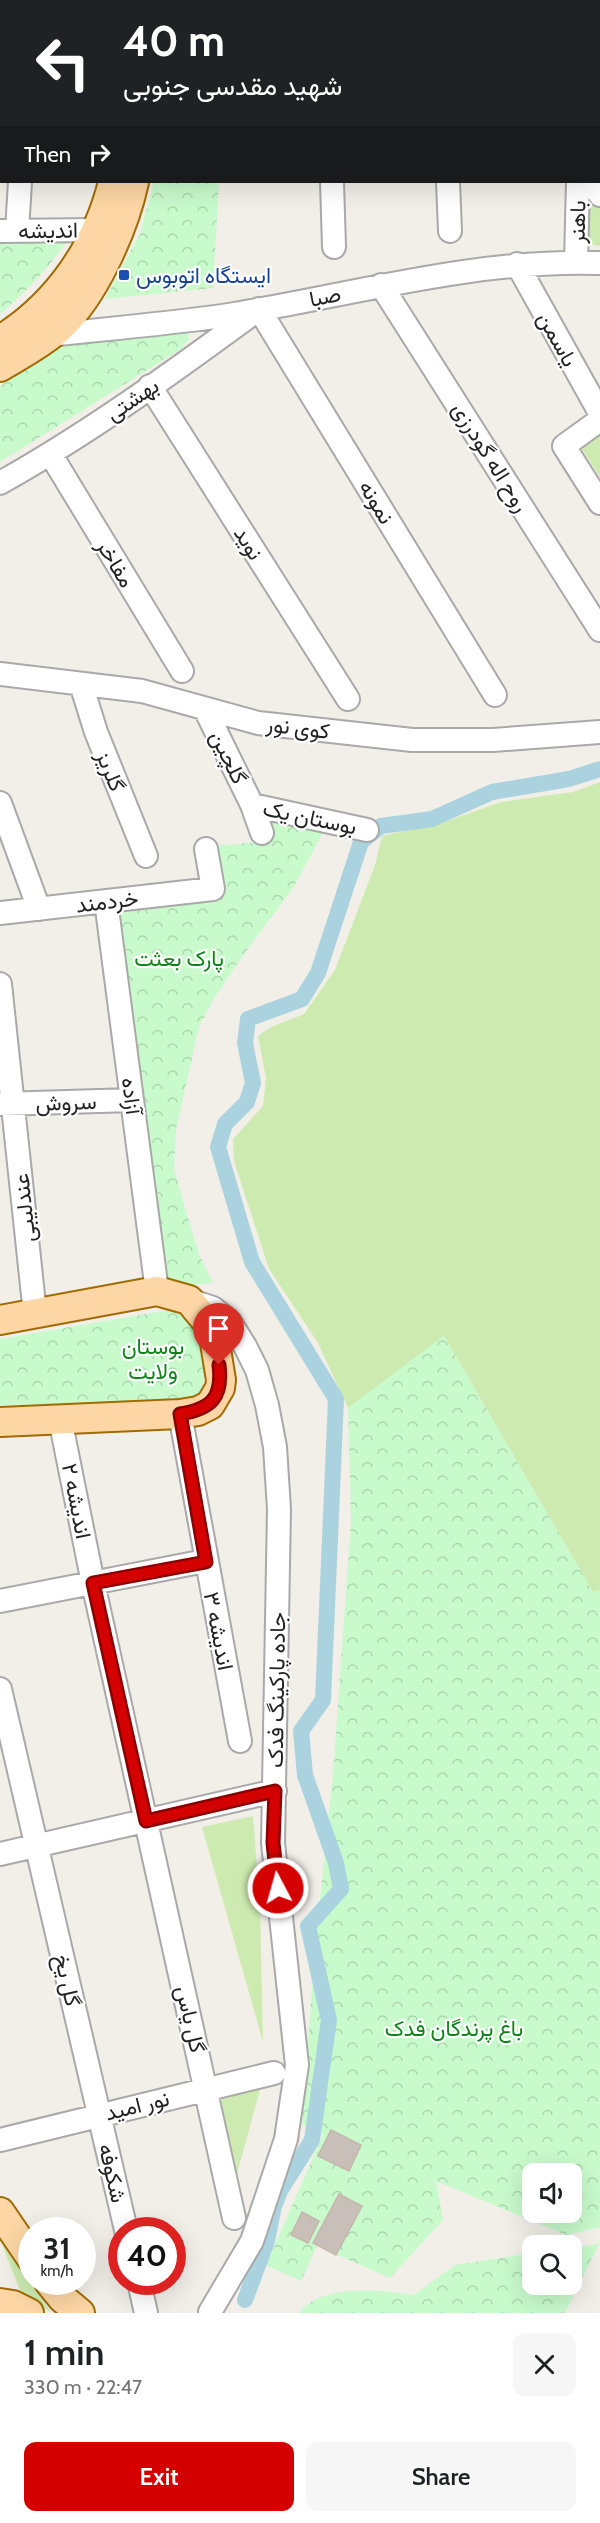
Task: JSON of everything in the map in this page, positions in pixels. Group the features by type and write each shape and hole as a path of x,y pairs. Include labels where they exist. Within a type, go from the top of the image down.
{"main road":[{"path":"0,340 27,322 65,282 96,230 113,183"},
{"path":"0,367 50,335 72,314 107,259 121,228 134,183"},
{"path":"0,1320 157,1291 189,1300 208,1323 214,1337 221,1380 220,1388 210,1405 198,1411 180,1414 0,1422"},
{"path":"0,2212 18,2238"},
{"path":"60,2295 80,2313"},
{"path":"0,2302 14,2305 29,2313"}],"street":[{"path":"8,231 20,183"},
{"path":"332,183 334,246"},
{"path":"448,183 450,231"},
{"name":"باهنر","path":"576,262 578,183"},
{"name":"اندیشه","path":"8,231 96,230"},
{"name":"صبا","path":"50,335 195,319 381,285 517,264 600,263"},
{"name":"یاسمن","path":"517,264 600,413"},
{"name":"روح اله گودرزی","path":"381,285 600,630"},
{"name":"بهشتی","path":"0,483 51,455 259,309"},
{"name":"نمونه","path":"259,309 495,695"},
{"path":"195,319 202,337 199,353"},
{"name":"نوید","path":"150,386 348,699"},
{"path":"600,420 564,446 600,503"},
{"name":"مفاخر","path":"51,455 182,671"},
{"name":"کوی نور","path":"0,674 142,691 258,723 412,740 493,740 600,732"},
{"name":"گلریز","path":"81,684 96,732 146,856"},
{"name":"گلچین","path":"205,708 252,805 262,833"},
{"path":"0,803 39,909"},
{"name":"بوستان یک","path":"252,805 367,830"},
{"name":"خردمند","path":"0,913 213,889 206,849"},
{"name":"آزاده","path":"106,901 157,1291"},
{"name":"عندلیبی","path":"0,984 7,1103 35,1314"},
{"name":"سروش","path":"7,1103 132,1100"},
{"name":"جاده پارکینگ فدک","path":"189,1300 213,1308 230,1323 245,1346 262,1388 275,1447 279,1509 273,1843 297,2065 286,2139 252,2241 209,2313"},
{"name":"اندیشه ۳","path":"180,1414 240,1742"},
{"name":"اندیشه ۲","path":"60,1419 93,1583 146,1821"},
{"path":"0,1601 206,1562"},
{"name":"گل یخ","path":"0,1689 99,2115"},
{"path":"0,1854 275,1791"},
{"name":"گل یاس","path":"146,1821 234,2218"},
{"name":"نور امید","path":"0,2140 274,2073"},
{"name":"شکوفه","path":"99,2115 123,2217"},
{"path":"141,2295 146,2313"},
{"path":"203,2313 209,2313"}],"green space":[{"path":"154,183 219,183 213,288 105,299 140,234"},
{"path":"585,187 600,209 600,246 583,243"},
{"path":"68,239 37,279 0,314 0,242"},
{"path":"187,326 189,339 181,349 0,462 0,386 69,342"},
{"path":"600,435 600,477 581,447"},
{"path":"600,782 600,1590 593,1592 444,1336 348,1408 318,1343 269,1269 234,1161 233,1139 263,1106 266,1078 258,1036 271,1027 304,1014 335,970 375,865 382,836 441,823 501,802 573,792"},
{"name":"پارک بعثت","path":"261,813 325,829 293,888 244,954 213,1000 199,1027 176,1130 174,1169 198,1252 213,1283 169,1286 139,1094 120,913 223,898 217,846 270,841"},
{"name":"بوستان ولایت","path":"181,1308 194,1321 205,1373 200,1394 191,1404 0,1405 0,1339"},
{"name":"باغ پرندگان فدک","path":"444,1336 593,1592 600,1590 600,2227 566,2235 537,2223 582,2223 582,2163 522,2163 522,2217 436,2181 443,2220 390,2278 317,2246 301,2281 266,2265 323,2135 302,2125 315,1948 333,1774 351,1522 348,1408"},
{"path":"253,1816 260,1907 263,2042 202,1827"},
{"path":"261,2086 237,2174 220,2094"},
{"path":"0,2239 18,2265 18,2285"},
{"path":"599,2244 582,2278 582,2247"},
{"path":"522,2255 522,2295 574,2295 565,2313 299,2313 309,2303 337,2293 385,2291 414,2295 455,2265"},
{"path":"22,2295 39,2295 51,2312 23,2298"}],"building":[{"path":"331,2130 361,2145 349,2171 318,2156"},
{"path":"339,2194 362,2206 336,2255 313,2243"},
{"path":"302,2212 319,2221 308,2243 291,2235"}],"waterway":[{"path":"245,2300 267,2241 274,2206 280,2191 312,2140 329,2020 308,1926 341,1889 336,1863 305,1775 301,1731 323,1700 336,1399 252,1262 218,1147 225,1124 247,1102 253,1083 245,1043 248,1019 302,999 318,973 361,842 381,826 432,819 492,792 569,779 600,769"}],"place":[{"name":"ایستگاه اتوبوس","path":"124,275"}],"route":[{"path":"219,1365 220,1388 210,1405 198,1411 180,1414 206,1562 93,1583 146,1821 275,1791 273,1843 278,1888"}]}
